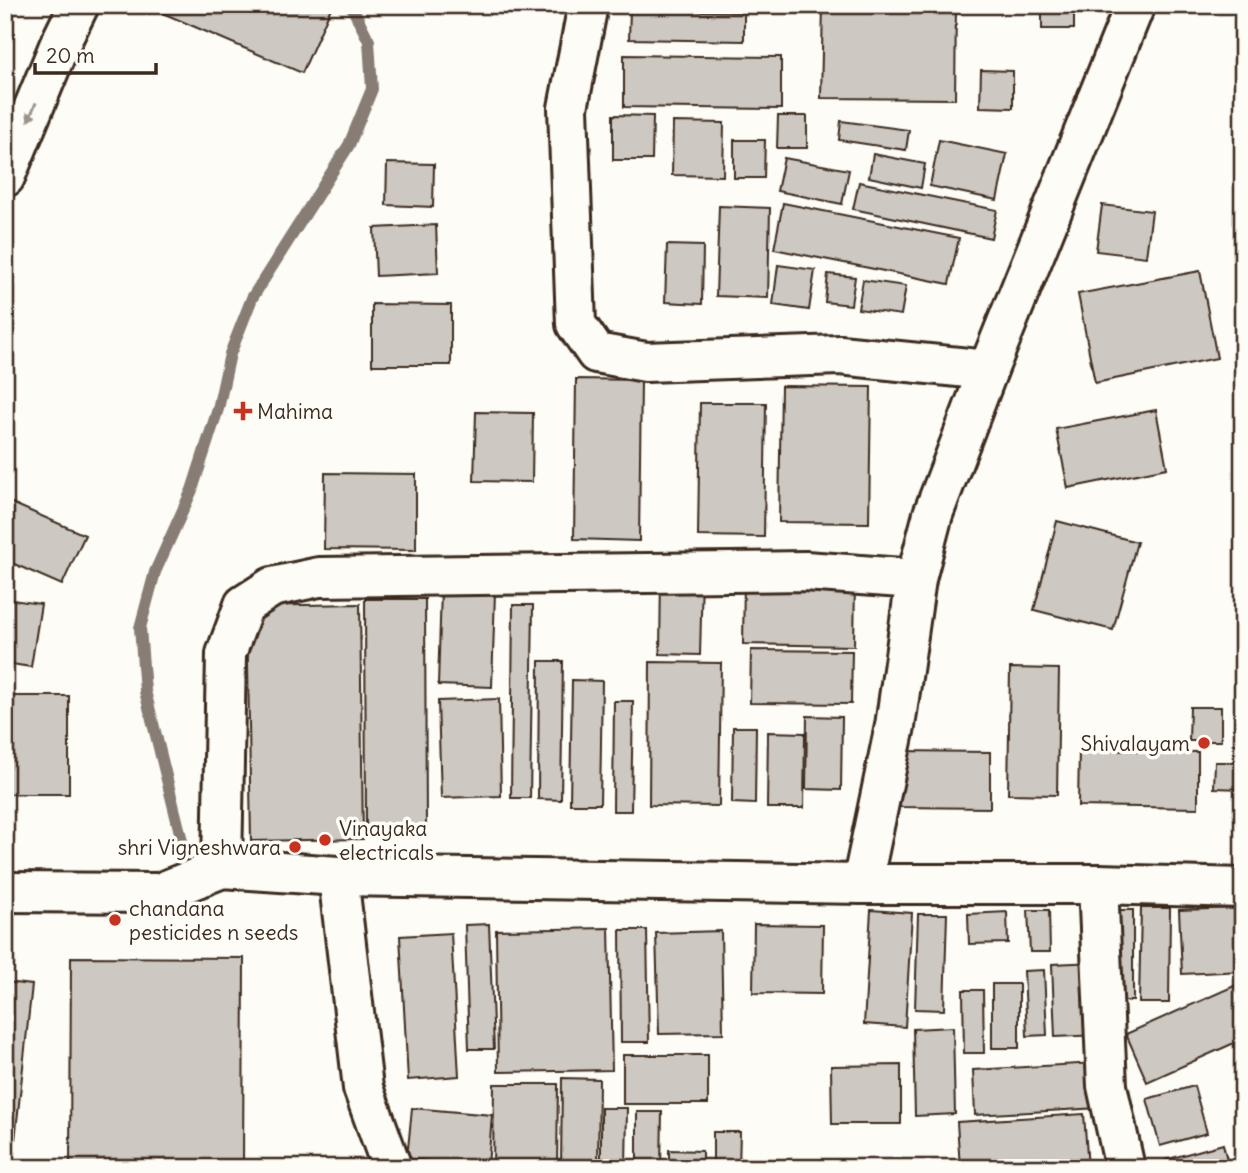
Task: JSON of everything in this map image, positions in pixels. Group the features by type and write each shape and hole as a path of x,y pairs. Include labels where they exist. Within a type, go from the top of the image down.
{"street":[{"path":"5,177 59,46 79,5"},
{"path":"588,5 568,108 576,324 596,353 646,362 840,355 988,370"},
{"path":"862,884 895,726 916,579 933,514 1135,5"},
{"path":"222,868 226,654 244,605 272,587 319,577 806,571 916,579"},
{"path":"5,892 159,892 222,868 338,876 1243,888"},
{"path":"338,876 363,1088 392,1168"},
{"path":"1098,884 1107,1086 1125,1168"}],"building":[{"path":"144,5 325,5 331,8 302,73"},
{"path":"648,5 750,5 750,9 648,8"},
{"path":"823,5 956,5 955,99 821,98"},
{"path":"1042,5 1074,5 1074,29 1042,29"},
{"path":"630,10 744,12 744,41 629,39"},
{"path":"624,55 781,57 781,109 624,107"},
{"path":"981,70 1013,71 1013,108 980,107"},
{"path":"613,115 653,116 652,160 613,160"},
{"path":"778,116 807,116 807,148 777,148"},
{"path":"841,121 909,130 906,150 839,140"},
{"path":"673,122 724,123 723,176 672,175"},
{"path":"734,140 765,140 764,178 734,178"},
{"path":"939,140 1007,154 997,200 930,186"},
{"path":"873,154 925,164 921,188 869,177"},
{"path":"784,158 849,170 842,204 777,191"},
{"path":"387,163 434,164 433,207 386,205"},
{"path":"859,182 997,210 991,238 853,209"},
{"path":"783,203 959,238 949,284 774,249"},
{"path":"1102,205 1152,211 1146,257 1096,251"},
{"path":"719,206 770,208 768,298 716,296"},
{"path":"436,225 438,273 376,276 374,228"},
{"path":"667,245 703,246 702,304 665,302"},
{"path":"778,265 815,270 809,310 773,305"},
{"path":"1200,271 1217,358 1095,383 1078,294"},
{"path":"828,274 855,277 851,305 825,302"},
{"path":"863,280 906,286 901,315 858,309"},
{"path":"372,304 451,305 451,365 372,365"},
{"path":"576,379 641,380 639,541 574,539"},
{"path":"781,386 871,387 869,523 779,522"},
{"path":"700,403 766,403 764,537 698,536"},
{"path":"1156,410 1167,468 1068,488 1056,429"},
{"path":"476,412 533,413 532,482 474,481"},
{"path":"325,473 416,474 416,550 324,549"},
{"path":"5,500 85,535 62,585 5,560"},
{"path":"1057,521 1137,542 1113,630 1034,610"},
{"path":"661,574 702,575 700,655 660,654"},
{"path":"744,580 855,581 854,646 743,644"},
{"path":"441,590 495,592 492,687 438,685"},
{"path":"5,599 41,604 31,667 5,663"},
{"path":"365,599 425,599 426,826 366,826"},
{"path":"360,604 363,839 251,841 247,606"},
{"path":"513,605 533,605 530,798 511,798"},
{"path":"751,650 852,651 851,704 750,703"},
{"path":"539,661 563,661 561,800 538,799"},
{"path":"650,662 721,663 719,806 649,805"},
{"path":"1010,668 1059,669 1057,795 1008,794"},
{"path":"572,680 602,681 600,804 570,804"},
{"path":"5,696 69,696 69,794 5,794"},
{"path":"499,699 501,796 441,798 438,701"},
{"path":"614,701 633,701 631,811 613,811"},
{"path":"1190,707 1221,707 1221,741 1189,741"},
{"path":"807,716 842,717 841,790 806,789"},
{"path":"733,727 756,727 755,804 732,803"},
{"path":"768,732 805,733 804,808 767,808"},
{"path":"1079,750 1198,752 1198,808 1078,806"},
{"path":"899,751 990,752 990,808 898,807"},
{"path":"1215,762 1243,762 1243,789 1214,788"},
{"path":"1141,908 1170,908 1169,1003 1139,1003"},
{"path":"1242,908 1243,971 1182,974 1179,910"},
{"path":"871,910 912,913 905,1027 864,1024"},
{"path":"1028,910 1049,910 1050,952 1030,952"},
{"path":"1107,910 1133,910 1133,1001 1107,1001"},
{"path":"1007,912 1008,943 969,944 968,914"},
{"path":"918,914 947,914 944,1010 915,1009"},
{"path":"489,924 494,1049 469,1049 465,925"},
{"path":"754,924 823,925 822,994 753,993"},
{"path":"609,928 612,1070 498,1072 496,930"},
{"path":"620,930 647,930 649,1042 621,1042"},
{"path":"721,931 723,1033 659,1034 656,933"},
{"path":"451,933 459,1076 408,1080 400,936"},
{"path":"71,957 244,958 243,1168 70,1168"},
{"path":"1097,962 1100,1035 1055,1037 1052,964"},
{"path":"1044,970 1047,1035 1027,1036 1024,971"},
{"path":"5,982 32,985 14,1149 5,1149"},
{"path":"1243,982 1243,1039 1147,1082 1126,1034"},
{"path":"992,984 1019,984 1019,1048 992,1048"},
{"path":"963,990 983,990 984,1053 964,1053"},
{"path":"953,1027 955,1114 915,1116 913,1029"},
{"path":"623,1055 708,1055 708,1104 623,1104"},
{"path":"1096,1063 1099,1108 975,1115 973,1070"},
{"path":"901,1065 901,1124 832,1124 831,1066"},
{"path":"562,1078 599,1079 598,1168 561,1168"},
{"path":"494,1084 558,1084 557,1168 493,1168"},
{"path":"1194,1086 1207,1133 1160,1146 1147,1099"},
{"path":"412,1108 492,1115 488,1166 407,1159"},
{"path":"601,1108 627,1108 626,1168 601,1168"},
{"path":"637,1112 662,1112 661,1168 637,1168"},
{"path":"1084,1114 1088,1168 960,1168 957,1122"},
{"path":"713,1132 740,1132 739,1168 713,1168"},
{"path":"1223,1144 1229,1168 1167,1168 1165,1160"},
{"path":"669,1150 702,1151 702,1168 669,1168"},
{"path":"837,1160 874,1168 836,1168"}],"waterway":[{"path":"189,869 145,691 140,628 155,572 192,490 218,409 230,354 252,298 349,145 372,89 369,41 351,5"}],"place":[{"name":"Mahima","path":"243,411"},
{"name":"Shivalayam","path":"1204,743"},
{"name":"Vinayaka electricals","path":"325,840"},
{"name":"shri Vigneshwara","path":"295,847"},
{"name":"chandana pesticides n seeds","path":"115,920"}]}
